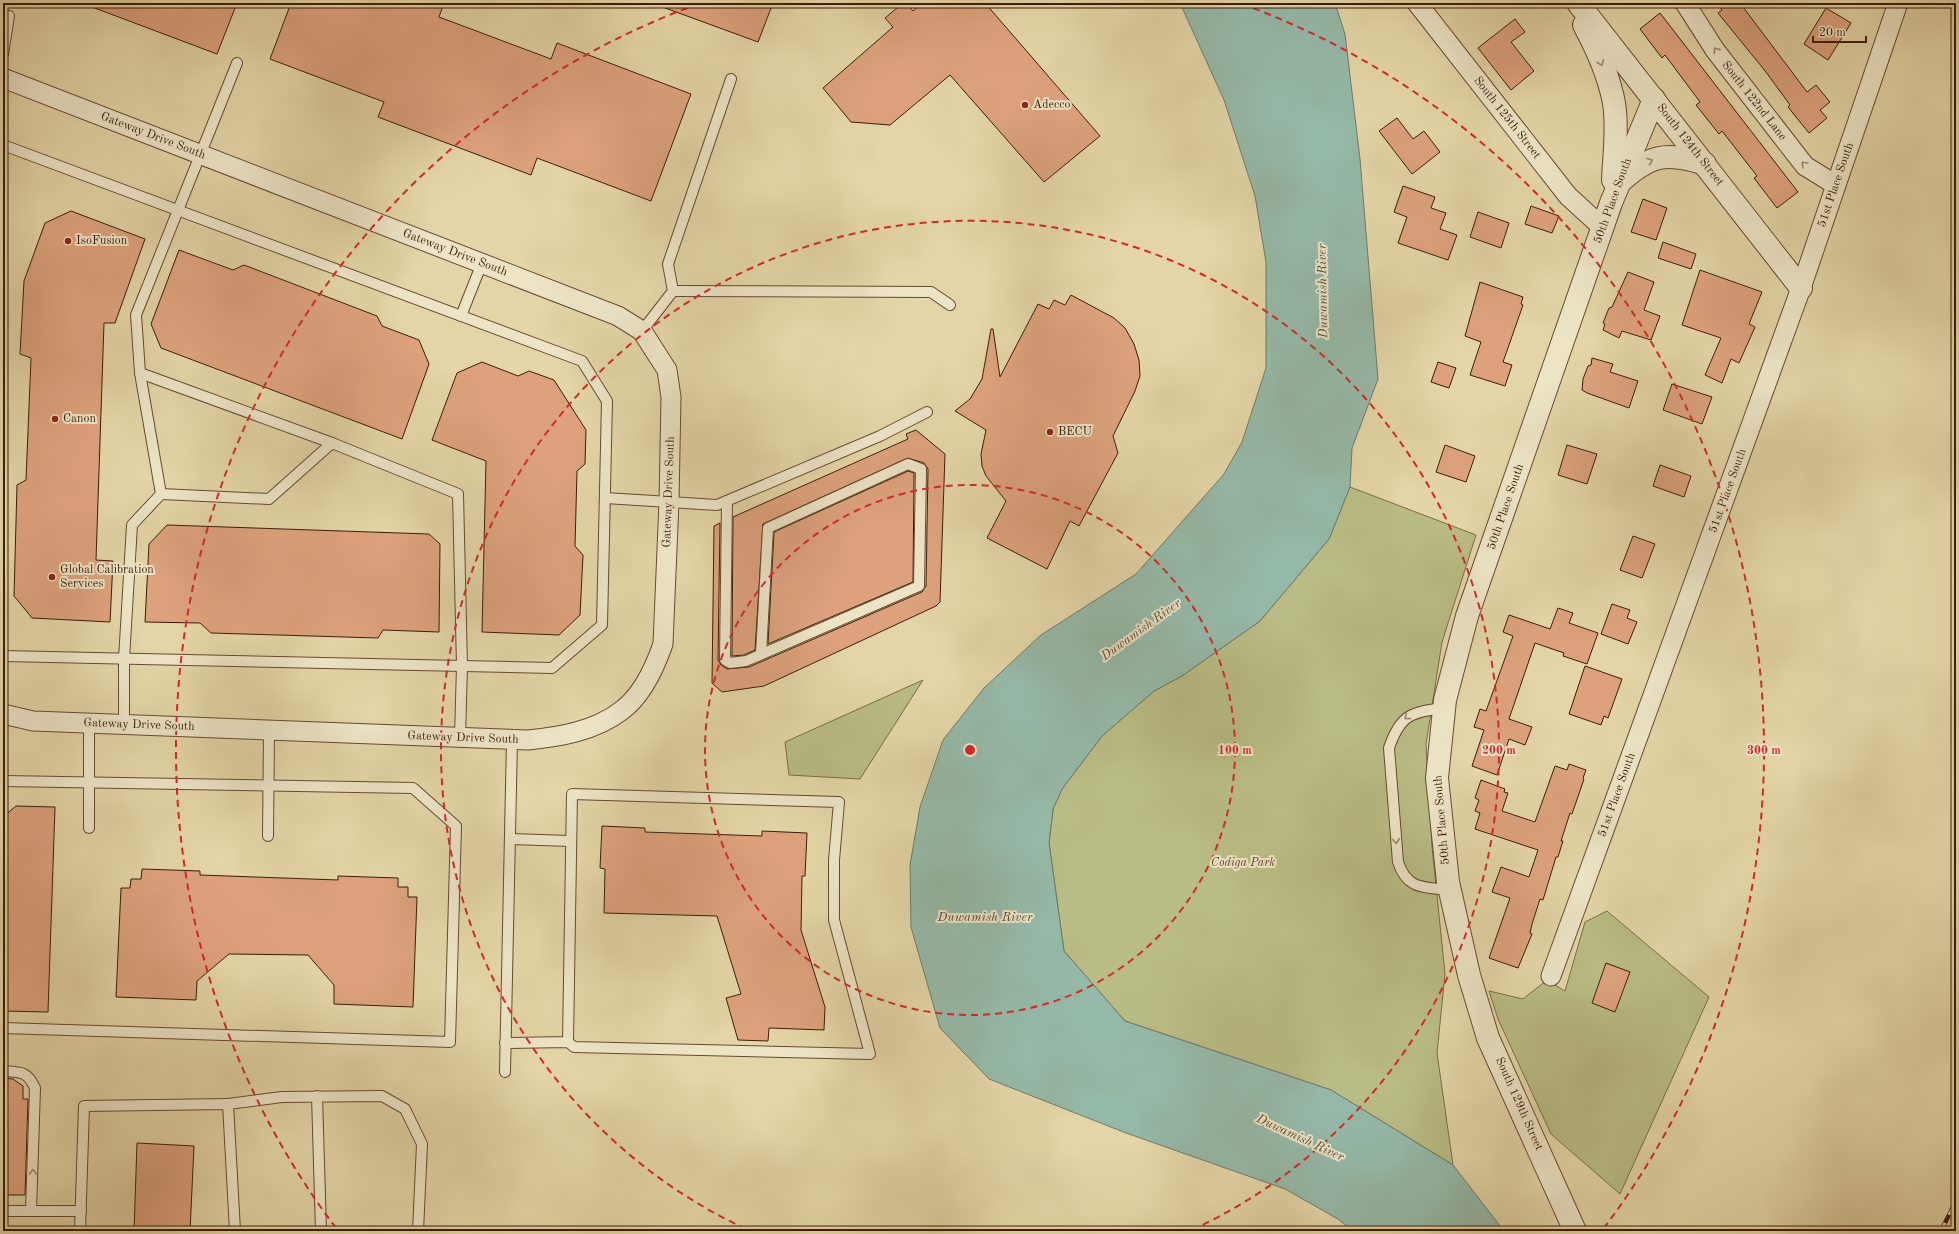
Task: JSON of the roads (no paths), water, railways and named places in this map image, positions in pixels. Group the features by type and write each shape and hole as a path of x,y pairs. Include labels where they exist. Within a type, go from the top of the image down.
{"street":[{"name":"South 125th Street","path":"1416,3 1568,196 1603,228"},
{"path":"1571,3 1592,41 1606,73 1614,103 1616,140 1615,193"},
{"name":"South 124th Street","path":"1578,3 1801,288"},
{"name":"South 122nd Lane","path":"1685,3 1715,50 1805,166 1836,186"},
{"name":"51st Place South","path":"1551,976 1801,288 1898,3"},
{"name":"Gateway Drive South","path":"3,78 618,316 642,331 667,370 671,397 669,502 663,644 647,680 633,699 621,711 601,722 562,736 528,740 32,721 3,714"},
{"name":"50th Place South","path":"1469,974 1450,890 1437,778 1444,708 1467,616 1615,193 1654,99"},
{"path":"1615,126 1654,99"},
{"path":"1615,193 1636,168 1646,162 1660,158 1684,157 1705,164"},
{"name":"South 129th Street","path":"1469,974 1488,1038 1575,1231"}],"lane":[{"path":"3,54 9,16"},
{"path":"161,494 140,373 136,316 202,154 237,63"},
{"path":"642,331 673,291 668,264 731,79"},
{"path":"3,145 582,361 607,401 602,625 552,668 3,656"},
{"path":"461,316 482,263"},
{"path":"673,291 931,292 950,305"},
{"path":"140,373 332,443 458,494 462,666 460,737"},
{"path":"605,498 717,505 880,436 927,412"},
{"path":"124,724 124,659 132,525 161,494 269,499 332,443"},
{"path":"727,500 725,660 730,663 746,661 919,586 921,469 908,464 768,528 761,654"},
{"path":"1444,708 1421,711 1405,718 1399,725 1390,748 1398,862 1402,874 1411,884 1419,887 1450,890"},
{"path":"89,723 90,828"},
{"path":"268,836 270,731"},
{"path":"504,1072 512,739"},
{"path":"3,781 413,788 456,826 450,1042 3,1028"},
{"path":"505,1043 568,1042 574,1047 870,1054 834,920 834,860 840,802 572,794 568,1042"},
{"path":"510,839 571,841"},
{"path":"3,1071 21,1072 30,1078 35,1088 31,1211"},
{"path":"317,1096 321,1231"},
{"path":"80,1231 84,1106 228,1104 282,1097 382,1096 405,1109 422,1144 418,1231"},
{"path":"228,1104 235,1231"},
{"path":"3,1211 81,1211"}],"water":[{"name":"Duwamish River","path":"1180,3 1335,3 1345,34 1360,159 1378,379 1352,448 1350,487 1329,539 1260,621 1182,676 1154,691 1102,736 1062,789 1053,809 1049,843 1064,951 1125,1021 1331,1090 1453,1165 1504,1231 1353,1231 1338,1219 1285,1189 1126,1133 989,1079 940,1028 911,927 910,865 920,807 943,740 984,688 1041,635 1136,574 1224,474 1242,442 1266,368 1266,262 1255,196 1224,100"}],"railway":[{"path":"1941,1231 1956,1201"}],"place":[{"name":"Adecco","path":"1025,105"},
{"name":"IsoFusion","path":"68,241"},
{"name":"Canon","path":"55,419"},
{"name":"BECU","path":"1050,432"},
{"name":"Global Calibration Services","path":"52,577"}],"park label":[{"name":"Codiga Park","path":"1243,863"}]}
